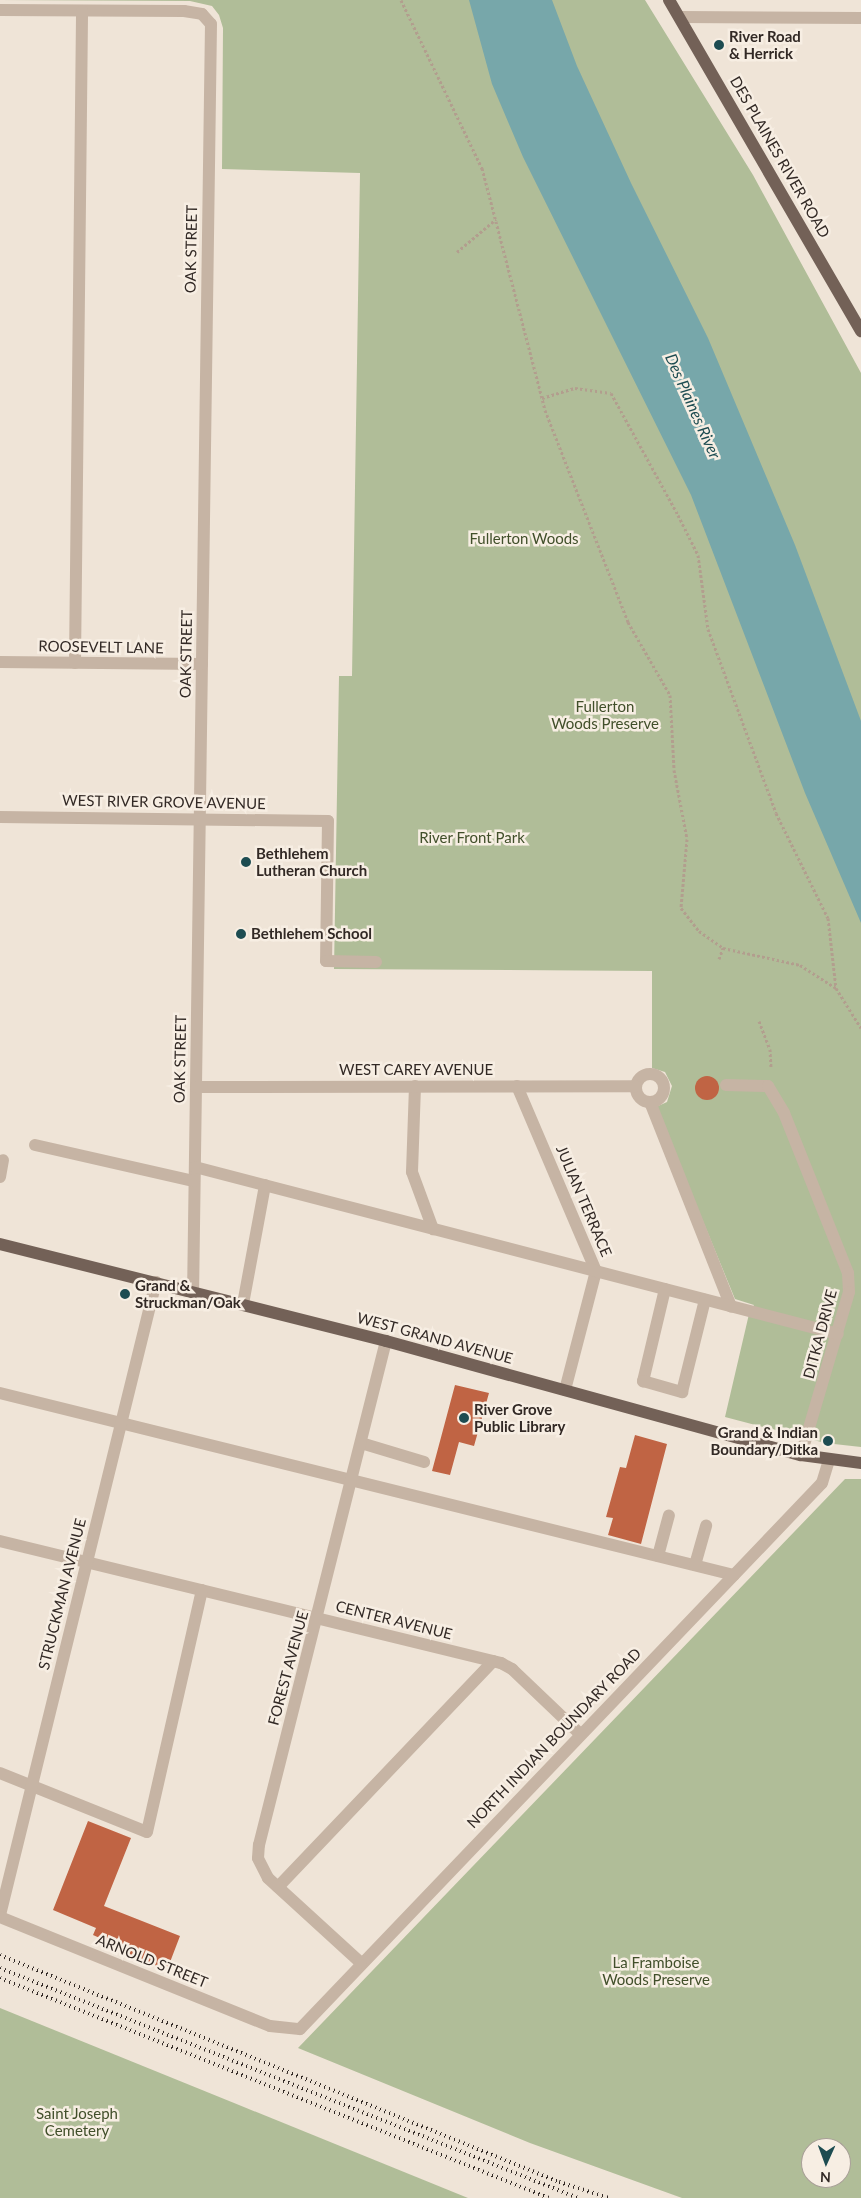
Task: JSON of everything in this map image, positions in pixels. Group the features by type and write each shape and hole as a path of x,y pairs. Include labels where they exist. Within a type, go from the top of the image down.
{"main road":[{"name":"DES PLAINES RIVER ROAD","path":"669,0 861,330"},
{"name":"WEST GRAND AVENUE","path":"0,1244 386,1341 801,1455 861,1463"}],"street":[{"path":"0,10 82,11 75,663"},
{"name":"OAK STREET","path":"82,11 184,11 208,18 211,27 193,1291"},
{"path":"680,17 861,18"},
{"name":"ROOSEVELT LANE","path":"0,662 202,664"},
{"name":"WEST RIVER GROVE AVENUE","path":"0,817 328,821 326,961 376,962"},
{"name":"WEST CAREY AVENUE","path":"196,1087 636,1086 640,1078 648,1074 661,1079 664,1092 659,1100 650,1102"},
{"name":"DITKA DRIVE","path":"726,1085 768,1086 788,1122 848,1273 849,1292 801,1455"},
{"path":"415,1086 412,1172 433,1229"},
{"name":"JULIAN TERRACE","path":"517,1086 596,1271 565,1390"},
{"path":"636,1086 638,1096 650,1102 731,1307"},
{"path":"35,1145 194,1181"},
{"path":"0,1177 3,1160"},
{"path":"195,1167 838,1334"},
{"path":"243,1304 265,1185"},
{"name":"STRUCKMAN AVENUE","path":"0,1916 156,1282"},
{"path":"665,1289 643,1381 682,1392 705,1300"},
{"name":"FOREST AVENUE","path":"361,1963 278,1887 262,1868 258,1858 258,1845 318,1618 386,1341"},
{"path":"0,1393 734,1575"},
{"path":"361,1443 424,1462"},
{"name":"NORTH INDIAN BOUNDARY ROAD","path":"293,2030 308,2023 361,1963 822,1483 829,1460"},
{"path":"658,1556 669,1515"},
{"path":"695,1565 706,1526"},
{"name":"CENTER AVENUE","path":"0,1541 493,1661 512,1669 580,1734"},
{"path":"1,1777 32,1786 147,1832 202,1590"},
{"path":"278,1887 493,1661"},
{"name":"ARNOLD STREET","path":"0,1916 270,2026 293,2030"}],"path":[{"path":"401,0 482,168 542,398 628,622 670,695 674,770 687,839 681,908 699,931 723,948 800,966 836,988"},
{"path":"457,252 496,219"},
{"path":"542,398 575,388 611,393 678,515 698,555 708,628 773,803 828,918 836,988 861,1028"},
{"path":"719,959 723,948"},
{"path":"759,1021 770,1049 771,1068"}],"green space":[{"name":"Fullerton Woods Preserve","path":"0,0 645,0 753,175 861,373 861,1447 825,1443 725,1417 749,1314 754,1305 735,1299 656,1107 667,1102 672,1086 665,1072 652,1068 652,971 334,969 339,676 352,676 360,173 222,169 223,28 219,15 212,6 190,1"},
{"name":"La Framboise Woods Preserve","path":"845,1479 861,1479 861,2198 682,2198 530,2143 298,2048"},
{"name":"Saint Joseph Cemetery","path":"0,2008 239,2105 468,2198 0,2198"}],"water":[{"name":"Des Plaines River","path":"469,0 552,0 577,66 631,183 708,338 795,545 861,721 861,923 805,793 691,495 523,157 492,84"}],"building":[{"path":"707,1076 716,1079 719,1088 716,1097 707,1100 698,1097 695,1088 698,1079"},
{"name":"River Grove Public Library","path":"455,1385 489,1393 474,1446 459,1442 450,1475 432,1471"},
{"path":"635,1435 667,1444 641,1544 608,1535 613,1518 606,1517 620,1467 626,1468"},
{"path":"88,1821 131,1838 104,1906 180,1936 167,1970 100,1943 102,1939 93,1935 96,1928 53,1910"}],"railway":[{"path":"0,1955 559,2182 609,2198"},
{"path":"0,1968 578,2198"},
{"path":"0,1978 549,2198"}],"place":[{"name":"River Road & Herrick","path":"719,45"},
{"name":"Bethlehem Lutheran Church","path":"246,862"},
{"name":"Bethlehem School","path":"241,934"},
{"name":"Grand & Struckman/Oak","path":"125,1294"},
{"name":"River Grove Public Library","path":"464,1418"},
{"name":"Grand & Indian Boundary/Ditka","path":"828,1441"}],"park label":[{"name":"Fullerton Woods","path":"524,539"},
{"name":"River Front Park","path":"472,838"}]}
